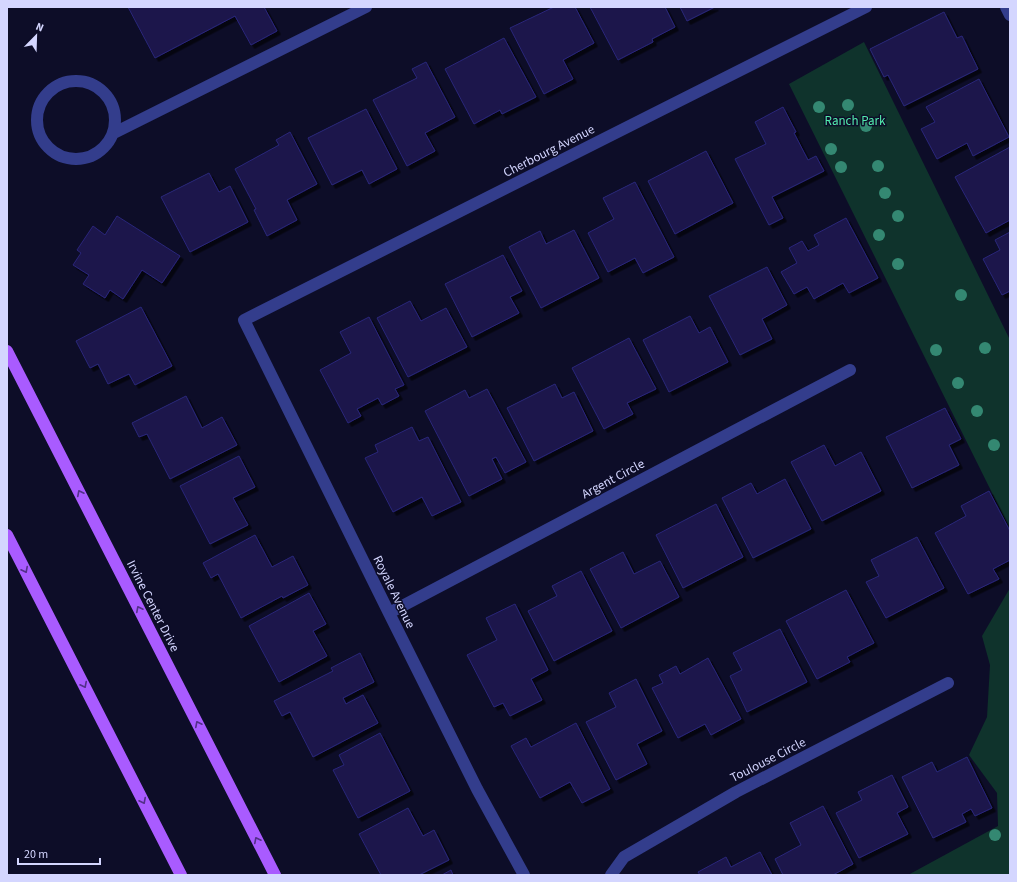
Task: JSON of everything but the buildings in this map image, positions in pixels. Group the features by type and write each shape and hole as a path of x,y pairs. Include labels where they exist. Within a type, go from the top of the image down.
{"main road":[{"name":"Irvine Center Drive","path":"7,351 275,875"},
{"path":"7,535 178,870 187,875"}],"street":[{"path":"114,133 116,120 114,107 111,101 97,86 85,81 71,81 58,85 48,92 40,104 37,116 37,129 42,141 51,151 62,157 74,160 87,158 99,153 108,144 114,133 366,7"},
{"name":"Cherbourg Avenue","path":"244,320 866,7"},
{"path":"1006,7 1010,15"},
{"name":"Royale Avenue","path":"244,320 477,790 524,875"},
{"name":"Argent Circle","path":"389,613 850,370"},
{"name":"Toulouse Circle","path":"611,875 624,857 736,792 948,683"}],"green space":[{"name":"Ranch Park","path":"864,42 1010,340 1010,529 789,84"},
{"path":"1010,588 1010,875 908,875 998,826 997,793 969,755 987,717 990,665 982,636"}]}
